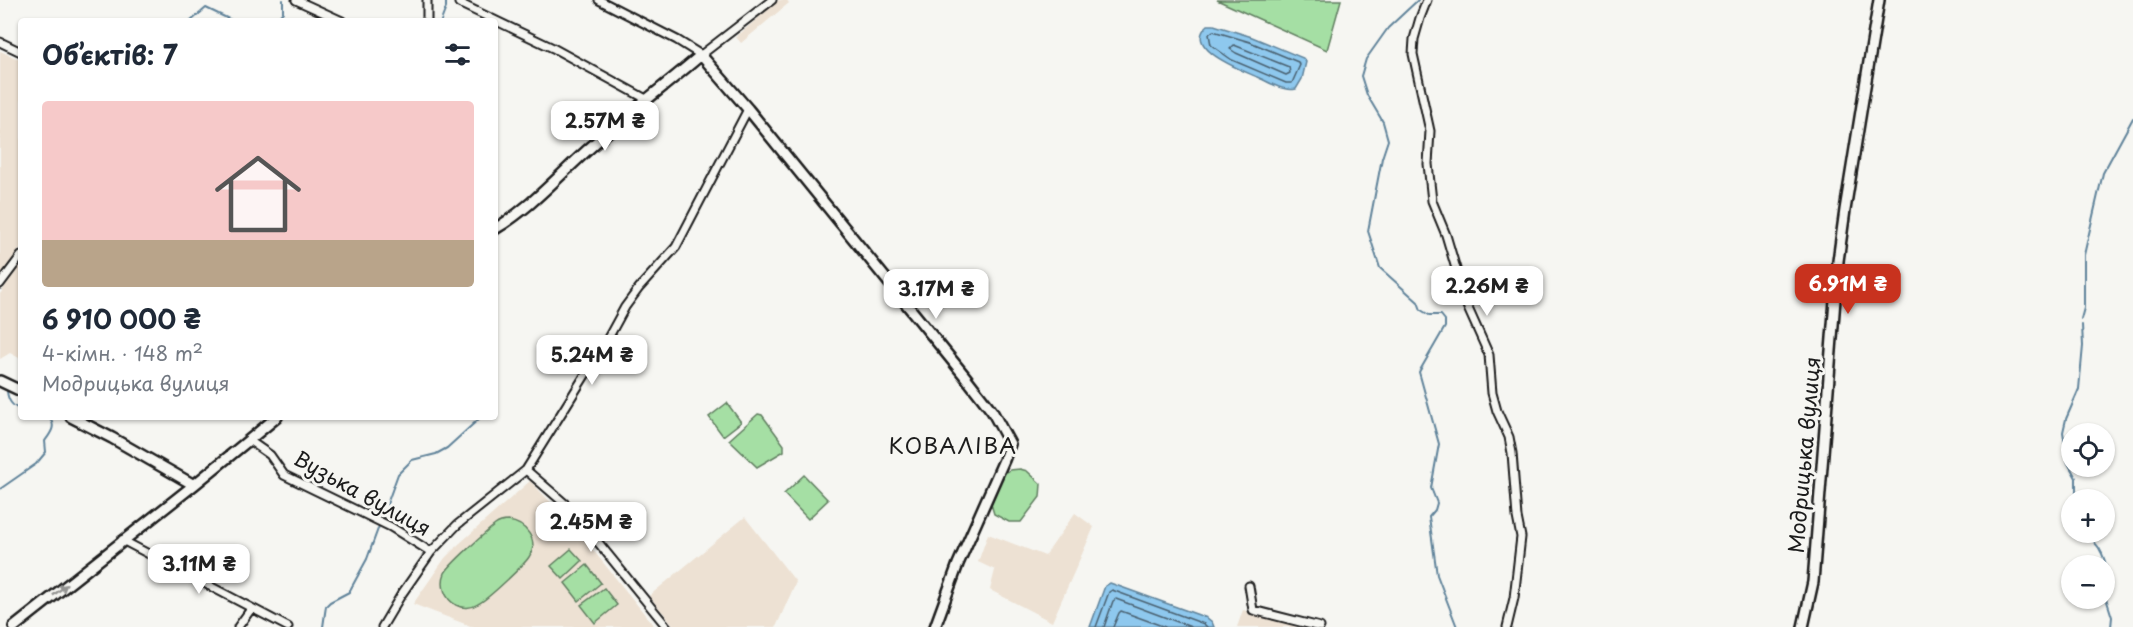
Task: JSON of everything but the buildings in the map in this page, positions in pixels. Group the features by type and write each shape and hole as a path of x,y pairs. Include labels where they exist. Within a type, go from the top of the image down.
{"street":[{"path":"296,0 335,18"},
{"path":"427,0 427,18"},
{"path":"599,0 701,55 748,109 985,402 1006,434 1010,444 958,564 935,627"},
{"path":"498,227 542,193 593,145 701,55 771,0"},
{"path":"1427,0 1414,39 1413,54 1430,131 1428,164 1432,201 1446,235 1467,306 1489,354 1492,393 1497,411 1509,437 1512,453 1517,517 1521,537 1514,598 1507,627"},
{"name":"Модрицька вулиця","path":"1803,627 1813,582 1840,251 1879,0"},
{"path":"459,3 490,18"},
{"path":"498,22 553,48 648,100"},
{"path":"0,42 18,51"},
{"path":"382,627 431,552 457,525 526,470 625,307 676,247 748,109"},
{"path":"0,284 18,260"},
{"path":"0,381 18,390"},
{"path":"77,420 194,485"},
{"path":"14,627 274,420"},
{"name":"Вузька вулиця","path":"250,441 270,455 284,475 390,528 431,552"},
{"path":"526,470 571,509 667,627"},
{"path":"122,540 288,627"},
{"path":"1249,586 1253,610 1320,627"},
{"path":"238,627 251,609"}],"shaded area":[{"path":"779,0 787,0 789,3 741,43 736,37"},
{"path":"0,51 18,59 18,251 0,277"},
{"path":"18,268 18,357 10,353 0,359 0,294"},
{"path":"530,481 572,524 655,627 473,627 413,604 445,558"},
{"path":"1075,513 1094,527 1052,622 990,590 995,570 978,562 988,534 1045,556"},
{"path":"745,517 796,582 776,627 675,627 649,596"},
{"path":"1243,610 1310,627 1237,627"}],"green space":[{"path":"1217,0 1341,0 1327,50"},
{"path":"727,403 741,422 723,436 709,417"},
{"path":"758,414 762,415 784,445 784,451 757,467 729,440"},
{"path":"1010,470 1027,471 1041,484 1040,497 1021,522 1009,522 994,514 991,504 1003,474"},
{"path":"804,475 828,500 808,519 784,494"},
{"path":"508,521 520,525 529,533 533,544 529,557 483,601 470,607 456,605 444,591 445,573 490,529 498,523"},
{"path":"571,549 582,561 563,579 551,566"},
{"path":"587,565 601,583 579,601 565,583"},
{"path":"604,588 617,605 595,623 581,605"}],"water":[{"path":"1208,25 1252,37 1303,58 1306,62 1302,79 1296,89 1276,86 1217,57 1202,42 1202,34"},
{"path":"1110,583 1207,618 1214,627 1090,627 1105,586"}],"waterway":[{"path":"278,18 283,12 283,0"},
{"path":"442,18 446,0"},
{"path":"1418,0 1388,28 1366,59 1361,76 1367,95 1383,122 1388,140 1382,158 1368,231 1380,268 1418,302 1421,310 1429,315 1441,315 1445,320 1445,327 1419,372 1439,444 1431,488 1437,503 1429,517 1437,575 1457,627"},
{"path":"194,18 206,8 227,18"},
{"path":"2081,319 2084,308 2084,255 2103,173 2133,118"},
{"path":"2076,489 2076,478 2068,463 2063,432 2079,389 2083,346 2082,325"},
{"path":"7,391 11,403 18,408"},
{"path":"0,489 36,464 46,452 45,441 53,426 50,420"},
{"path":"323,627 326,606 349,592 367,559 398,474 412,460 436,454 447,448 478,420"},
{"path":"2095,543 2106,565 2108,585 2105,595 2112,617 2111,627"}],"district":[{"name":"КОВАЛІВА","path":"953,446"}]}
